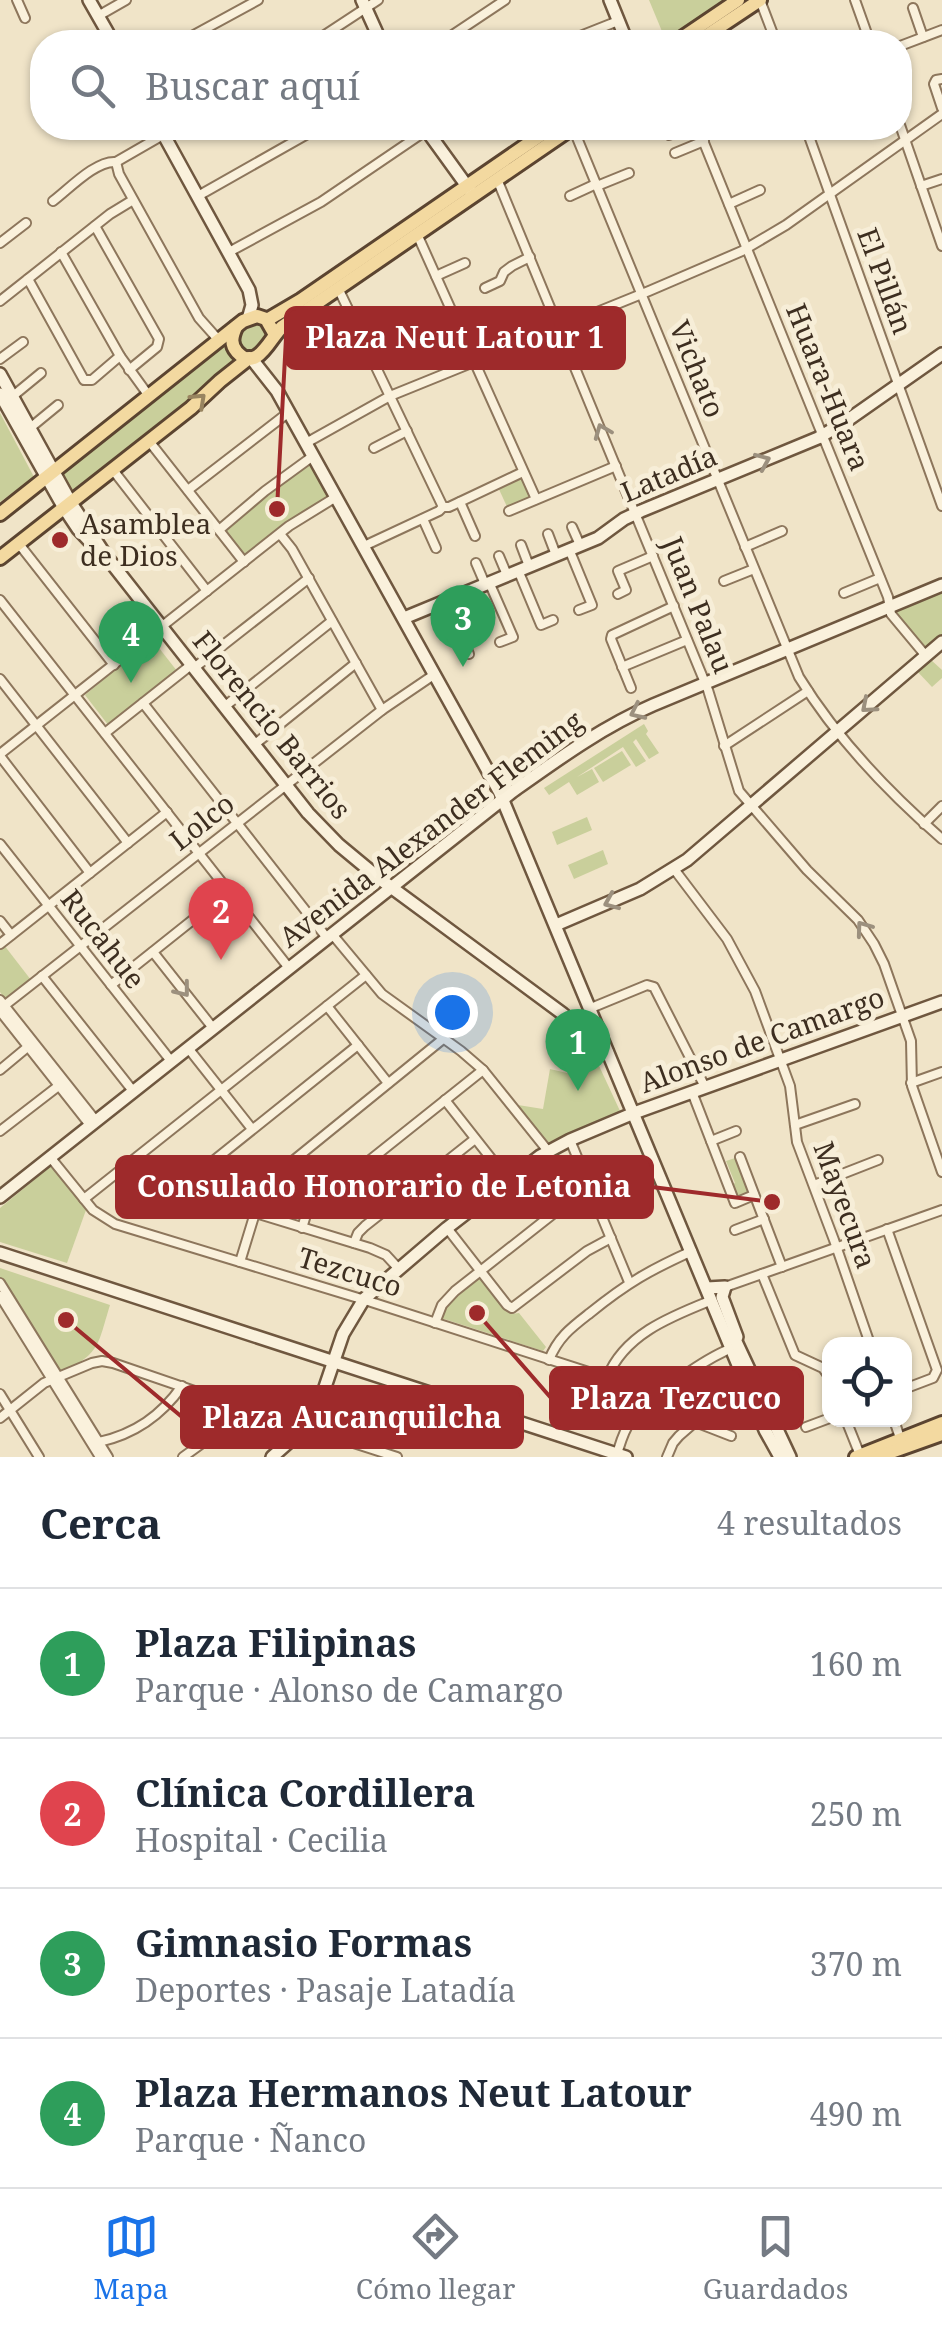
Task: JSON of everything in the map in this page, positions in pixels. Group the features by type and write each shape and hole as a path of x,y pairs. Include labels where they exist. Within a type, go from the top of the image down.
{"main road":[{"path":"90,0 106,30"},
{"path":"610,0 622,30"},
{"path":"694,30 738,0"},
{"path":"723,30 760,0"},
{"path":"364,4 376,30"},
{"path":"171,140 229,252 260,300 269,324 266,359 277,391"},
{"path":"435,140 470,191"},
{"path":"269,324 338,288 417,234 536,140"},
{"path":"269,324 554,140"},
{"path":"242,274 252,306 232,344 238,354 250,358 277,391 503,800 765,1430 780,1457"},
{"path":"0,514 217,340 257,316 269,324"},
{"path":"0,558 250,358 266,350"},
{"name":"Latadía","path":"404,618 598,538 636,513 824,435 942,354"},
{"name":"Florencio Barrios","path":"0,374 6,395 68,506 285,785 339,845 391,888 564,1014 609,1053"},
{"name":"Florencio Barrios","path":"6,395 30,428 50,474"},
{"name":"Avenida Alexander Fleming","path":"0,1196 572,749 618,721 942,585"},
{"path":"556,925 674,870 936,651"},
{"name":"Alonso de Camargo","path":"272,1457 304,1427 320,1400 343,1334 364,1300 447,1228 548,1151 634,1113 942,1002"},
{"name":"Florencio Barrios","path":"564,1014 602,1035"},
{"path":"0,1253 620,1456"},
{"path":"710,1294 725,1287"},
{"path":"725,1287 722,1297 740,1347 790,1457"},
{"path":"710,1294 740,1347"},
{"path":"710,1294 726,1350 771,1457"},
{"path":"860,1456 940,1432"},
{"path":"860,1456 900,1438 940,1432"},
{"path":"877,1457 940,1432"},
{"path":"896,1457 940,1432"}],"street":[{"path":"17,0 25,18"},
{"path":"98,16 126,0"},
{"path":"203,30 258,0"},
{"path":"330,30 364,4 378,0"},
{"path":"460,30 506,0"},
{"path":"760,0 771,30"},
{"path":"855,0 866,30"},
{"path":"912,8 923,37"},
{"path":"595,30 618,21"},
{"path":"912,41 942,30"},
{"path":"912,135 942,111 934,84 942,78"},
{"path":"53,201 94,168 106,161 116,162 150,140"},
{"path":"198,196 297,140"},
{"path":"229,252 321,202 410,140"},
{"name":"Vichato","path":"577,140 787,650 808,691 885,786 942,839"},
{"name":"El Pillán","path":"812,140 942,506"},
{"path":"675,152 704,141"},
{"name":"Huara-Huara","path":"704,141 895,620 936,651"},
{"path":"306,443 390,396 747,248 905,141 942,246"},
{"path":"116,162 199,318 217,340"},
{"path":"570,196 629,173"},
{"name":"Juan Palau","path":"498,178 706,684 739,792 864,928 884,964 911,1040 911,1083 942,1172"},
{"path":"921,186 942,179"},
{"path":"729,204 760,190"},
{"path":"0,301 133,200"},
{"path":"0,243 26,223"},
{"path":"94,226 158,339 157,347 128,370"},
{"path":"417,234 536,498"},
{"path":"62,252 128,370 149,396"},
{"path":"485,288 500,281 512,266 530,258"},
{"path":"436,276 464,263"},
{"path":"28,279 84,380 92,380 120,356"},
{"path":"338,288 443,507"},
{"path":"332,358 364,341"},
{"path":"0,360 23,342"},
{"path":"6,395 41,373"},
{"path":"30,428 58,405"},
{"path":"188,490 289,412"},
{"path":"374,448 407,431"},
{"path":"149,441 244,562"},
{"path":"219,530 313,456"},
{"path":"509,511 616,466"},
{"path":"113,470 207,591"},
{"path":"364,546 523,472"},
{"path":"90,873 0,755 280,534 336,496"},
{"path":"460,502 475,536"},
{"path":"424,518 436,548"},
{"path":"568,550 572,527"},
{"path":"745,546 782,530"},
{"path":"280,534 382,710"},
{"path":"548,534 568,550 592,605 578,610"},
{"path":"19,544 114,665"},
{"path":"520,545 518,570 541,625 553,620"},
{"path":"499,556 518,570"},
{"path":"618,594 626,590 615,572 653,556"},
{"path":"476,563 512,637 500,642"},
{"path":"724,581 754,569"},
{"path":"105,733 308,578"},
{"path":"844,593 880,578"},
{"path":"0,600 289,968"},
{"path":"446,600 469,654"},
{"path":"630,688 612,635 674,606"},
{"path":"491,624 504,619"},
{"path":"224,708 332,621"},
{"path":"622,666 688,640"},
{"path":"254,745 356,663"},
{"name":"Lolco","path":"1,1006 382,710 435,674"},
{"path":"0,679 128,843"},
{"path":"724,746 808,691"},
{"path":"143,703 330,936 382,994 484,1070 548,1151"},
{"path":"924,824 942,806"},
{"path":"0,944 167,812"},
{"name":"Rucahue","path":"0,844 171,1062"},
{"name":"Mayecura","path":"674,870 718,926 755,992 790,1086 798,1142 868,1337"},
{"path":"111,985 229,891"},
{"path":"0,920 11,935"},
{"path":"153,952 213,1028"},
{"path":"84,1199 366,975"},
{"path":"42,976 133,1091"},
{"path":"590,1008 647,985 654,986 706,1088"},
{"path":"1,1006 93,1123"},
{"path":"327,1006 388,1082"},
{"path":"240,1262 264,1189 278,1170 443,1039"},
{"path":"0,1070 31,1045"},
{"path":"177,1190 358,1045"},
{"path":"188,1048 252,1129"},
{"path":"302,1228 315,1204 484,1070"},
{"path":"911,1083 942,1072"},
{"path":"0,1131 62,1083"},
{"path":"692,1092 735,1202 754,1195"},
{"path":"445,1100 508,1180"},
{"path":"794,1126 854,1104"},
{"path":"711,1142 736,1131"},
{"path":"354,1244 365,1226 475,1138"},
{"path":"570,1140 630,1282"},
{"path":"932,1144 942,1140"},
{"name":"Tezcuco","path":"50,1157 98,1215 115,1224 660,1395"},
{"path":"740,1158 782,1267"},
{"path":"814,1185 878,1160"},
{"path":"132,1162 149,1180 381,1252 398,1268"},
{"path":"436,1322 448,1298 571,1200 591,1190"},
{"path":"725,1287 942,1210"},
{"path":"736,1230 764,1219"},
{"path":"447,1228 512,1308 611,1238"},
{"path":"887,1230 937,1370 933,1378 912,1386"},
{"path":"550,1360 563,1334 630,1282 692,1251"},
{"path":"762,1274 796,1355 822,1368"},
{"path":"0,1283 100,1457"},
{"path":"607,1378 618,1357 643,1335 710,1294"},
{"path":"0,1296 108,1457"},
{"path":"620,1456 628,1424 706,1360 726,1350"},
{"path":"0,1418 55,1379 102,1361 270,1419 290,1441"},
{"path":"99,1442 157,1416 182,1386"},
{"path":"667,1457 674,1440 740,1387"},
{"path":"0,1394 39,1457"},
{"path":"183,1457 208,1439 233,1404"},
{"path":"806,1427 822,1421"},
{"path":"695,1422 731,1436"},
{"path":"304,1427 396,1457"},
{"path":"849,1427 860,1456"},
{"path":"896,1427 900,1438"},
{"path":"355,1456 360,1445"}],"green space":[{"path":"649,0 726,0 682,30 661,30"},
{"path":"258,322 264,323 266,329 262,344 253,350 241,350 237,342 241,332"},
{"path":"224,344 230,356 238,360 70,495 58,474"},
{"path":"0,413 34,477 0,502"},
{"path":"311,459 332,495 285,523 244,555 223,530"},
{"path":"523,472 536,499 509,511 497,485"},
{"path":"942,589 942,637 925,652 895,608"},
{"path":"152,639 177,671 109,726 85,695"},
{"path":"930,659 942,670 942,678 932,687 916,670"},
{"path":"644,724 659,753 649,759 636,739 633,742 646,761 636,767 623,747 577,777 592,769 599,782 577,795 569,782 549,795 544,788"},
{"path":"622,751 631,765 603,782 594,768"},
{"path":"587,817 592,830 557,845 552,832"},
{"path":"603,850 608,864 574,879 568,865"},
{"path":"4,945 31,980 6,1000 0,992 0,948"},
{"path":"594,1055 620,1111 545,1144 518,1105 543,1109 550,1069 580,1076 588,1057"},
{"path":"226,1154 257,1192 251,1206 185,1186"},
{"path":"735,1158 750,1194 737,1198 726,1161"},
{"path":"51,1166 86,1210 67,1263 0,1242 0,1208"},
{"path":"0,1268 110,1305 90,1354 60,1374 0,1278"},
{"path":"480,1275 511,1314 519,1313 546,1347 543,1351 441,1318 453,1299"}],"place":[{"name":"Plaza Neut Latour 1","path":"277,509"},
{"name":"Asamblea de Dios","path":"60,540"},
{"name":"Gimnasio Formas","path":"463,667"},
{"name":"Plaza Hermanos Neut Latour","path":"131,683"},
{"name":"Clínica Cordillera","path":"221,960"},
{"name":"Plaza Filipinas","path":"578,1091"},
{"name":"Consulado Honorario de Letonia","path":"772,1202"},
{"name":"Plaza Tezcuco","path":"477,1313"},
{"name":"Plaza Aucanquilcha","path":"66,1320"}]}
